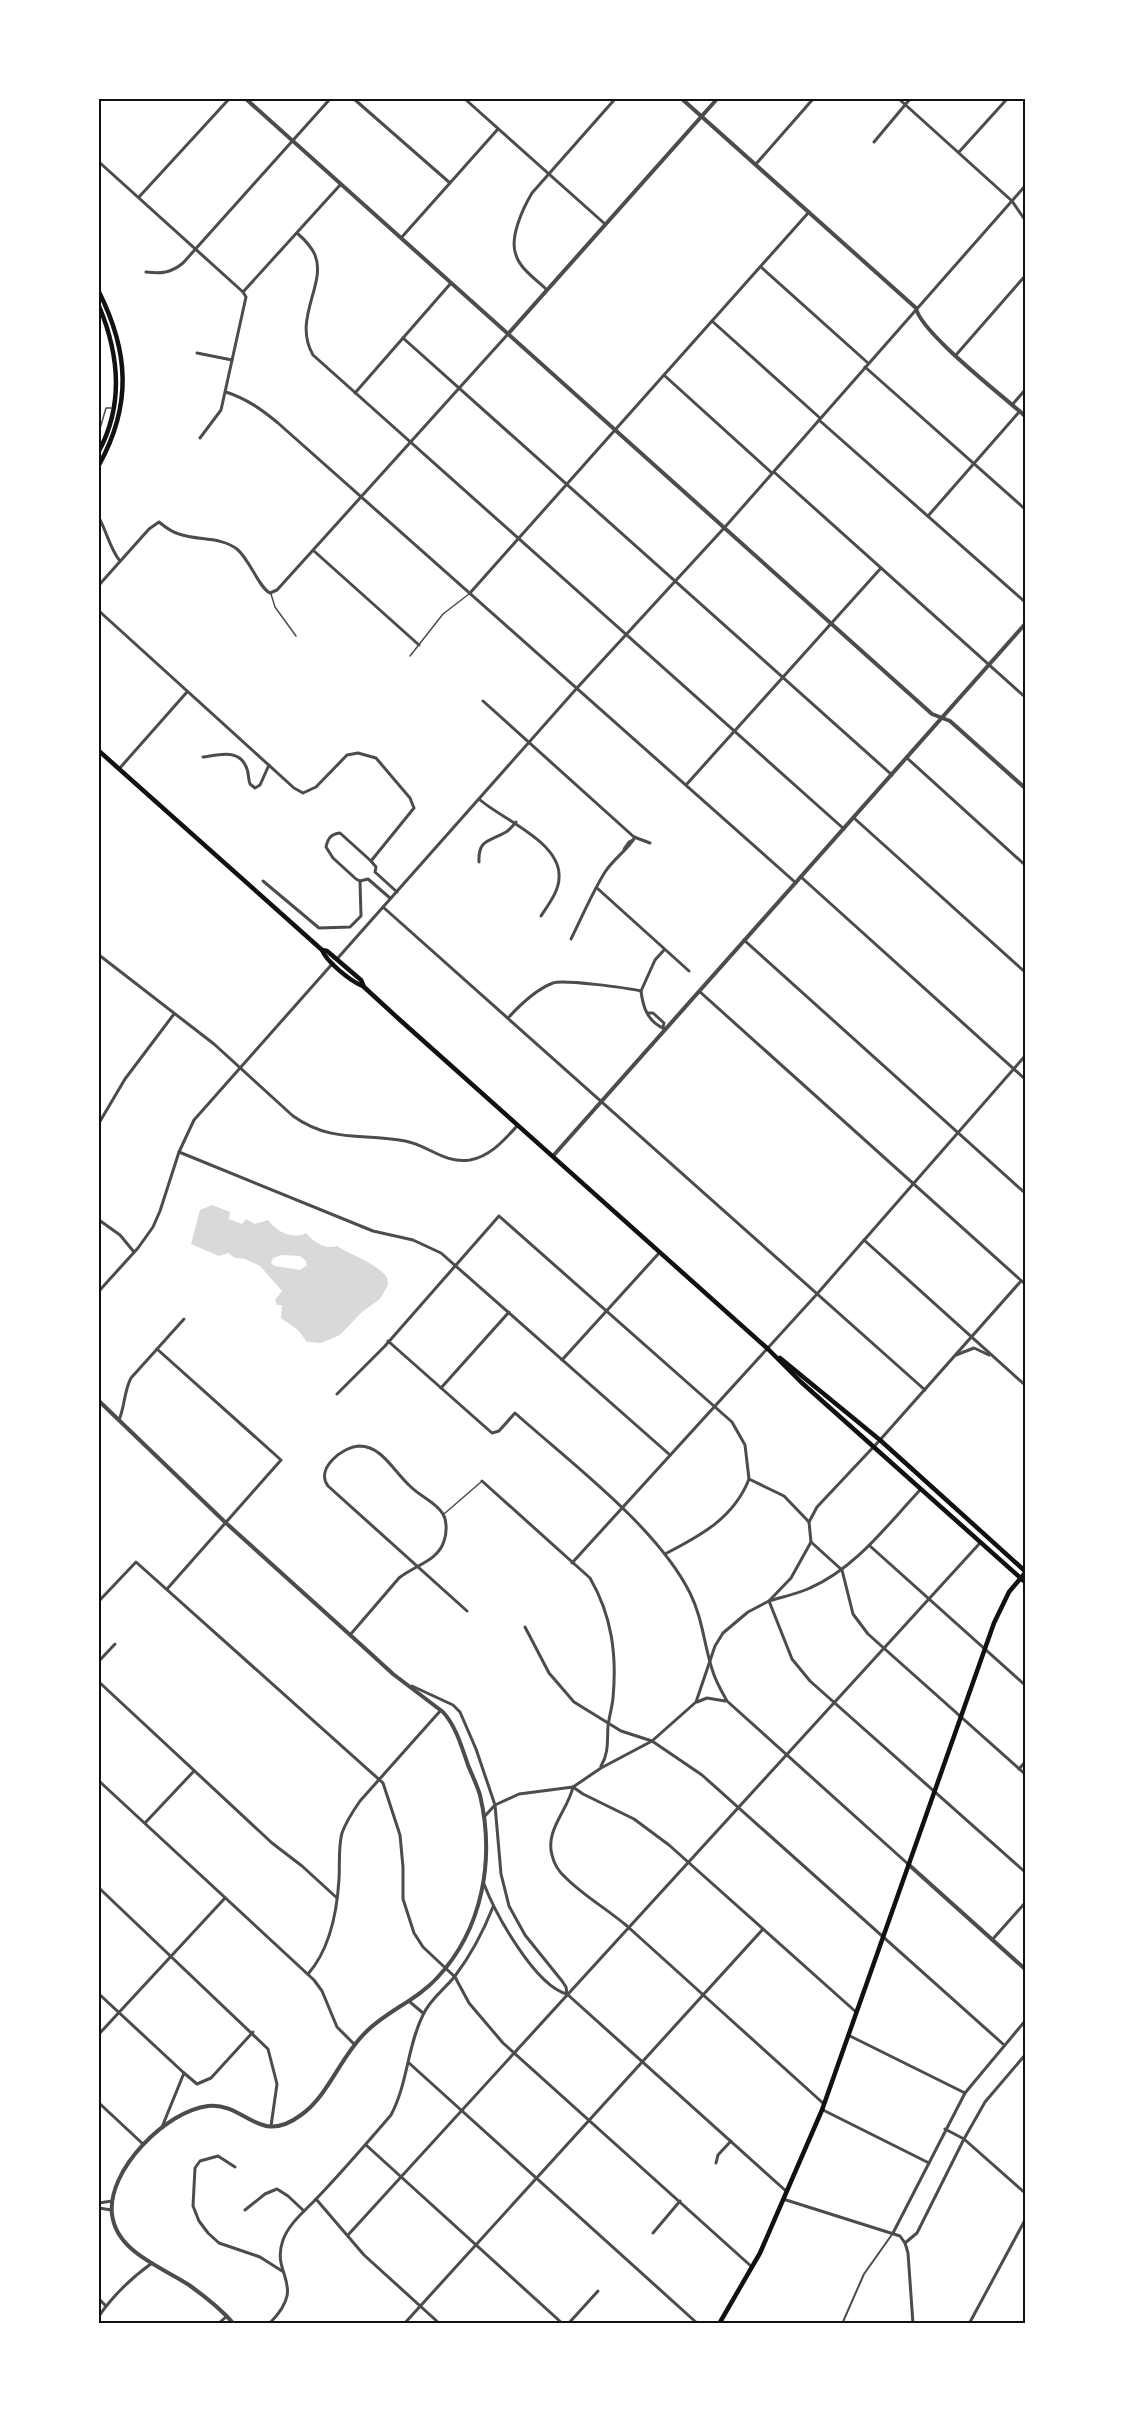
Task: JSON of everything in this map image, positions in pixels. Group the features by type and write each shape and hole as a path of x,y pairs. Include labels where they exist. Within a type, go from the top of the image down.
{"main road":[{"path":"99,292 116,330 123,369 119,418 99,465"},
{"path":"99,306 110,334 116,365 117,388 114,408 99,451"},
{"path":"99,751 335,961 355,983 364,987 768,1348 801,1382 1023,1580"},
{"path":"719,2324 752,2267 823,2107 1000,1606 1023,1580 1025,1572 880,1440 768,1348"}],"street":[{"path":"139,197 229,99"},
{"path":"246,99 932,714 950,721 1025,788"},
{"path":"146,272 161,274 174,271 330,99"},
{"path":"354,99 450,183"},
{"path":"465,99 605,224"},
{"path":"548,290 522,266 515,255 515,241 522,208 548,174 615,99"},
{"path":"682,99 916,308 917,316 924,324 1025,416"},
{"path":"99,585 149,529 159,522 178,534 212,539 235,548 248,562 265,590 270,593 283,585 717,99"},
{"path":"756,164 813,99"},
{"path":"899,99 1012,201 1025,220"},
{"path":"874,142 910,99"},
{"path":"959,152 1006,99"},
{"path":"401,238 498,129"},
{"path":"99,162 246,297 221,410 200,438"},
{"path":"243,292 341,184"},
{"path":"99,1291 153,1227 179,1152 194,1120 239,1066 577,688 675,582 1025,186"},
{"path":"470,593 809,212"},
{"path":"297,232 308,243 315,255 317,267 304,337 313,355 844,829"},
{"path":"761,267 1025,509"},
{"path":"956,355 1025,276"},
{"path":"355,393 452,283"},
{"path":"712,321 1025,602"},
{"path":"403,338 892,775"},
{"path":"197,353 232,360"},
{"path":"664,376 1025,697"},
{"path":"1012,405 1025,390"},
{"path":"226,392 243,397 259,407 796,883"},
{"path":"928,516 1020,411"},
{"path":"99,519 120,561"},
{"path":"314,551 419,645"},
{"path":"686,785 881,568"},
{"path":"99,611 301,792 306,793 316,787 347,755 358,753 376,758 410,798 414,808 371,861"},
{"path":"552,1156 1025,624"},
{"path":"119,769 187,692"},
{"path":"483,701 634,839 650,843"},
{"path":"202,757 229,754 238,757 246,765 250,784 255,788 263,781 269,765"},
{"path":"907,758 1025,865"},
{"path":"479,799 493,811 516,822 557,862 560,877 557,888 542,916"},
{"path":"854,818 1025,972"},
{"path":"479,862 478,854 485,841 507,832 516,822"},
{"path":"263,881 319,928 350,927 361,916 360,881 333,858 326,847 333,834 340,832 376,867 375,872 368,879 360,881"},
{"path":"571,939 604,873 634,839"},
{"path":"375,872 397,892"},
{"path":"801,877 1025,1079"},
{"path":"368,879 390,899"},
{"path":"597,888 689,971"},
{"path":"383,907 925,1390"},
{"path":"744,940 1025,1193"},
{"path":"664,950 655,960 640,991 643,1006 648,1013 653,1013 664,1023 664,1028"},
{"path":"99,955 175,1013 307,1125 323,1132 407,1141 443,1158 459,1161 473,1160 488,1154 518,1125"},
{"path":"509,1017 554,982 620,987 640,991"},
{"path":"699,991 912,1185 1025,1284"},
{"path":"99,1123 125,1079 175,1013"},
{"path":"572,1563 817,1294 1025,1056"},
{"path":"179,1152 373,1231 413,1240 441,1253 670,1455"},
{"path":"337,1394 344,1390 500,1216 732,1422 745,1445 749,1479 746,1489 727,1515 711,1528 665,1554"},
{"path":"99,1220 120,1235 134,1252"},
{"path":"864,1240 1025,1385"},
{"path":"562,1360 660,1252"},
{"path":"769,1601 792,1578 810,1542 809,1522 817,1507 880,1440 1021,1281"},
{"path":"441,1388 509,1312"},
{"path":"119,1422 125,1407 126,1387 184,1319"},
{"path":"388,1341 495,1434 515,1413 622,1508 665,1554 686,1585 698,1610 713,1673 727,1701 1025,1969"},
{"path":"157,1348 281,1460 167,1589"},
{"path":"953,1356 974,1348 996,1359"},
{"path":"99,1401 226,1523 350,1635 441,1710 450,1720 464,1752 479,1792 484,1817 486,1857 484,1884 474,1921 446,1968 437,1979 410,2002 374,2025 354,2044 323,2091 301,2115 287,2123 270,2127 254,2123 221,2106 208,2106 183,2115 162,2127 143,2145 123,2172 111,2210 120,2236 152,2263 188,2284 234,2324"},
{"path":"350,1635 399,1578 417,1566 431,1559 441,1548 446,1532 443,1515 408,1484 380,1454 358,1446 349,1448 333,1459 324,1472 325,1482 417,1566 467,1611"},
{"path":"749,1479 784,1496 809,1522"},
{"path":"482,1481 590,1578 601,1598 610,1624 615,1674 608,1724 608,1746 601,1768"},
{"path":"484,1817 495,1805 513,1797 535,1791 573,1787 601,1768 652,1741 696,1702 715,1646 733,1624 748,1612 769,1601 810,1588 842,1570 869,1546 921,1489"},
{"path":"810,1542 842,1570 853,1614 868,1634 1025,1774"},
{"path":"348,2235 980,1542"},
{"path":"869,1546 1025,1685"},
{"path":"99,1601 136,1562 379,1779 384,1785 400,1835 404,1867 403,1899 409,1922 420,1943 455,1977 483,2021 514,2052 752,2267"},
{"path":"769,1601 792,1659 810,1681 1025,1872"},
{"path":"525,1627 559,1687 574,1702 621,1731 652,1741 702,1775 1003,2044"},
{"path":"99,1661 115,1644"},
{"path":"99,1682 272,1843 302,1866 337,1898"},
{"path":"408,1685 453,1705 460,1712 476,1749 495,1805 502,1885 515,1919 562,1981 567,1994"},
{"path":"696,1702 716,1698 727,1701"},
{"path":"308,1974 319,1959 328,1939 337,1898 343,1833 360,1801 441,1710"},
{"path":"1019,1769 1025,1762"},
{"path":"145,1824 194,1771"},
{"path":"99,1781 308,1974 322,1991 337,2027 354,2044"},
{"path":"573,1787 641,1823 689,1862 856,2012"},
{"path":"573,1787 571,1797 554,1828 551,1844 555,1863 564,1877 628,1928 823,2107 929,2163"},
{"path":"484,1884 493,1907 516,1944 554,1989 567,1994 786,2191"},
{"path":"99,1888 253,2032 268,2049 277,2084 270,2127"},
{"path":"99,2034 225,1898"},
{"path":"992,1940 1025,1903"},
{"path":"269,2324 284,2307 288,2297 288,2285 280,2252 283,2238 304,2211 391,2115 400,2098 414,2036 423,2013 455,1977 475,1946 493,1907"},
{"path":"404,2324 764,1929"},
{"path":"99,1994 197,2084 208,2080 253,2032"},
{"path":"410,2002 423,2013"},
{"path":"842,2324 864,2274 893,2233 965,2093 1003,2044 1025,2021"},
{"path":"848,2035 965,2093"},
{"path":"905,2243 920,2229 964,2139 985,2102 1025,2055"},
{"path":"409,2063 698,2324"},
{"path":"162,2127 184,2073"},
{"path":"99,2103 143,2145"},
{"path":"945,2129 964,2139 1025,2193"},
{"path":"716,2163 718,2155 731,2141"},
{"path":"366,2145 563,2324"},
{"path":"236,2167 218,2156 200,2162 195,2168 193,2206 199,2222 219,2243 249,2252 283,2272"},
{"path":"245,2210 265,2194 277,2189 304,2211"},
{"path":"316,2199 364,2255 440,2324"},
{"path":"783,2199 893,2233 905,2243 913,2324"},
{"path":"99,2203 112,2201"},
{"path":"653,2233 680,2201"},
{"path":"99,2208 111,2210"},
{"path":"969,2324 1025,2220"},
{"path":"99,2316 129,2279 152,2263"},
{"path":"568,2324 598,2291"},
{"path":"99,2299 106,2306"},
{"path":"218,2324 227,2316"}],"lane":[{"path":"99,432 106,408 114,408"},
{"path":"101,445 108,448"},
{"path":"270,593 274,607 296,636"},
{"path":"411,656 443,614 470,593"},
{"path":"443,1515 482,1481"}],"shaded area":[{"path":"212,1205 230,1212 229,1219 242,1224 246,1219 255,1224 268,1220 286,1234 296,1236 306,1233 320,1244 328,1247 337,1246 369,1263 387,1277 388,1285 380,1299 362,1312 340,1335 321,1343 307,1342 298,1330 281,1318 282,1305 277,1305 275,1300 282,1291 260,1266 245,1259 235,1258 228,1253 219,1256 191,1244 200,1210","holes":["282,1255 300,1256 307,1265 300,1270 275,1266 271,1263 273,1258"]}]}
